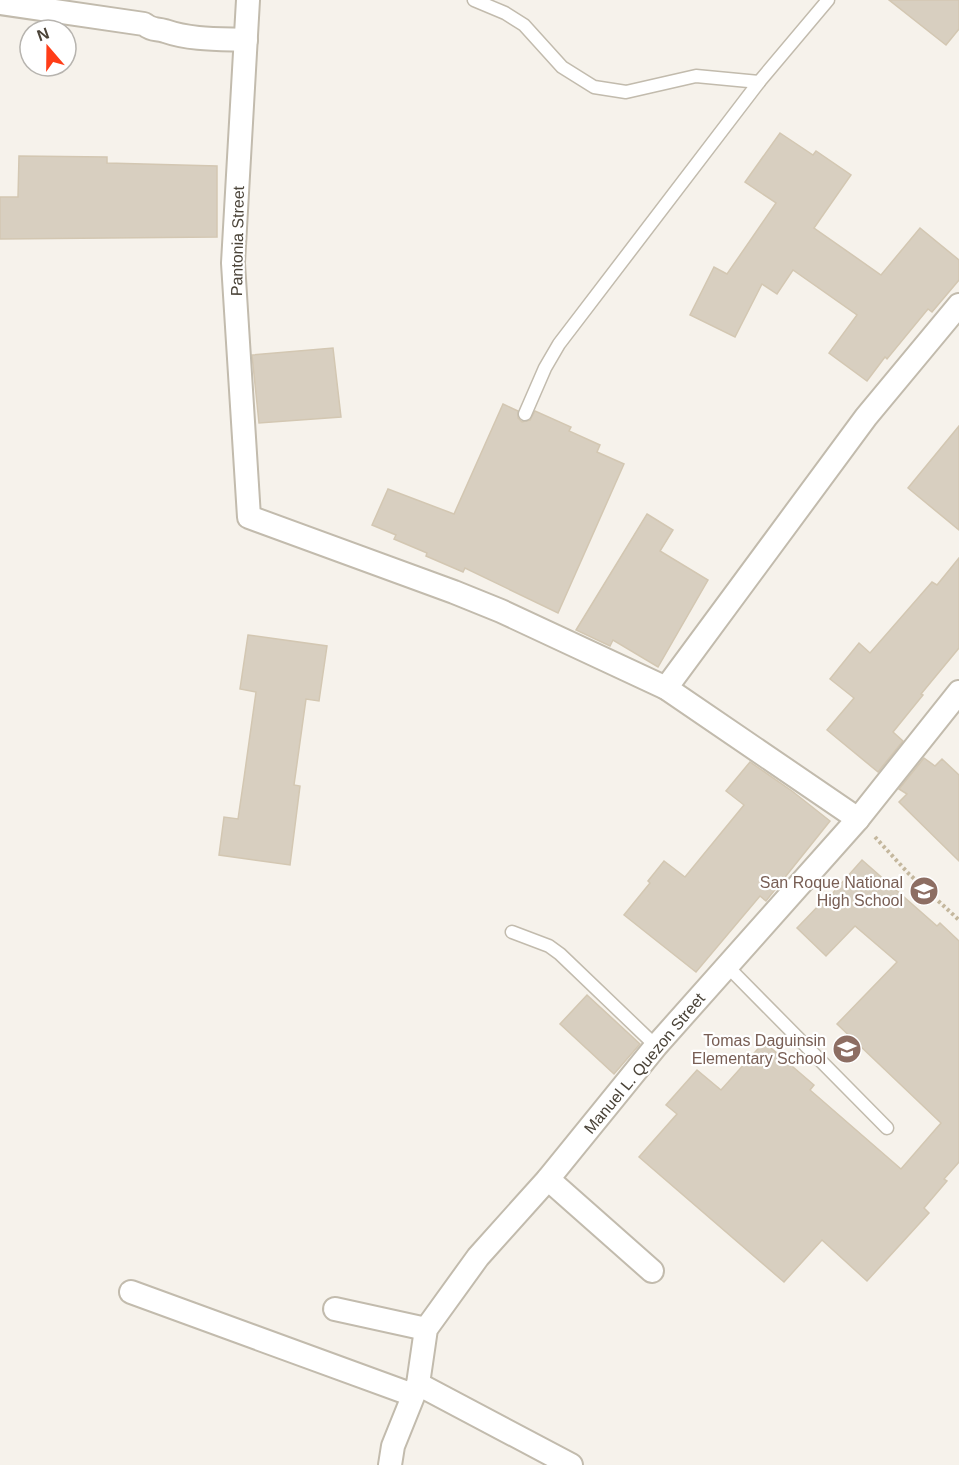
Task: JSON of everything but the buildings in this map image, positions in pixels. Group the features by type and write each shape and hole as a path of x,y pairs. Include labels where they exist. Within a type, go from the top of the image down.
{"street":[{"name":"Pantonia Street","path":"248,0 233,263 249,517 501,611 666,688"},
{"path":"0,3 144,24 152,30 163,30 177,36 246,40"},
{"path":"858,819 666,688 866,417 959,304"},
{"name":"Manuel L. Quezon Street","path":"390,1465 393,1446 415,1390 426,1329 478,1257 548,1179 656,1046 858,819 959,692"},
{"path":"548,1179 652,1271"},
{"path":"131,1292 415,1390 571,1465"},
{"path":"335,1310 426,1329"}],"lane":[{"path":"474,0 505,13 524,25 562,67 594,87 626,92 696,76 759,82"},
{"path":"525,414 545,368 559,344 759,82 828,0"},
{"path":"512,932 549,946 560,954 656,1046"},
{"path":"727,966 886,1128"}],"path":[{"path":"858,819 909,874 959,920"}],"place":[{"name":"San Roque National High School","path":"924,891"},
{"name":"Tomas Daguinsin Elementary School","path":"847,1049"}]}
